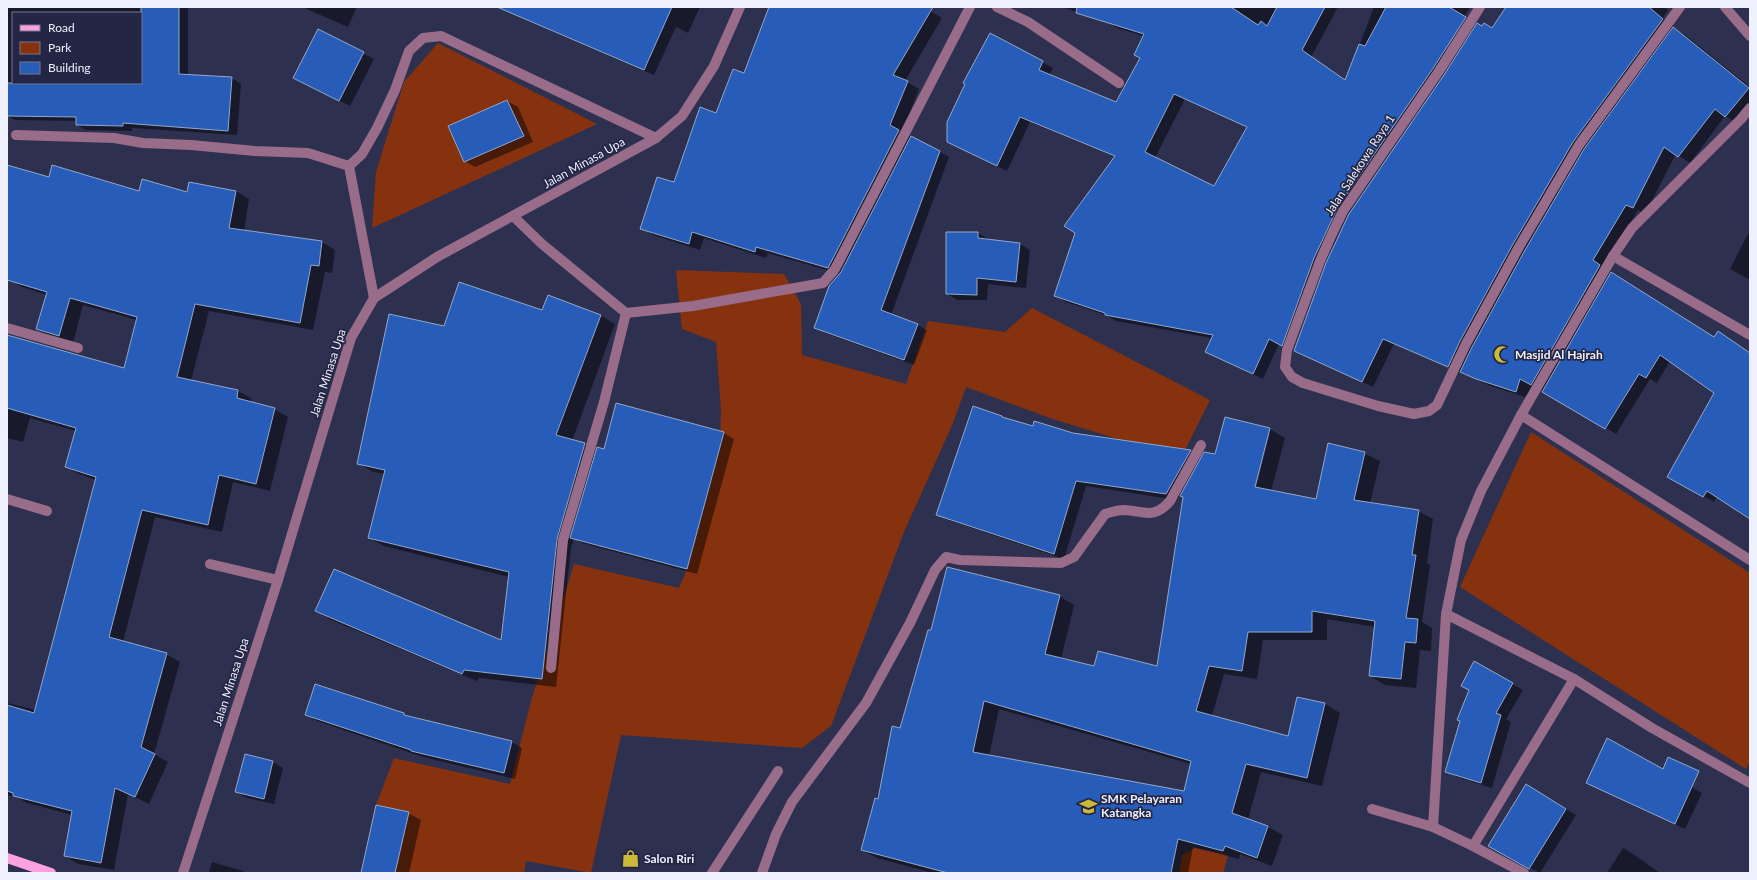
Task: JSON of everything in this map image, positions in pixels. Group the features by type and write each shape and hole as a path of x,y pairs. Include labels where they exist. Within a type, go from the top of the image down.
{"main road":[{"path":"7,858 51,873"}],"street":[{"name":"Jalan Minasa Upa","path":"183,873 278,580 351,338 374,298 437,258 656,138 682,116 714,66 740,7"},
{"path":"513,216 542,244 626,313 693,306 823,283 835,269 970,7"},
{"path":"997,7 1028,22 1119,83"},
{"name":"Jalan Salekowa Raya 1","path":"1480,7 1439,71 1343,211 1320,261 1288,350 1285,367 1292,377 1303,383 1378,406 1414,414 1428,411 1437,405 1466,344 1518,247 1579,145 1680,7"},
{"path":"1725,7 1750,36"},
{"path":"349,166 362,154 373,134 394,90 409,51 423,38 441,36 656,138"},
{"path":"1433,827 1446,614 1461,540 1481,490 1521,415 1613,256 1632,228 1741,119 1750,108"},
{"path":"16,135 114,138 143,143 191,145 254,151 308,153 349,166"},
{"path":"349,166 374,298"},
{"path":"1613,256 1750,335"},
{"path":"551,668 563,540 604,402 626,313"},
{"path":"7,328 78,348"},
{"path":"1521,415 1750,560"},
{"path":"762,873 776,834 792,802 866,703 910,623 935,570 946,557 960,560 1061,563 1074,558 1105,514 1124,510 1149,514 1164,509 1201,445"},
{"path":"7,499 47,511"},
{"path":"210,564 278,580"},
{"path":"1446,614 1574,680 1652,728 1749,780"},
{"path":"1473,846 1574,680"},
{"path":"712,873 778,771"},
{"path":"1372,809 1433,827 1524,873"}],"green space":[{"path":"438,43 597,124 372,228 376,172 404,82"},
{"path":"676,270 784,274 801,304 802,355 906,384 928,321 1005,332 1032,308 1210,400 1184,452 1121,440 1053,419 966,387 953,423 904,532 831,726 802,748 621,735 591,873 526,861 524,873 395,873 409,812 376,805 394,758 510,784 531,701 574,564 679,588 687,569 720,446 721,409 716,342 682,329"},
{"path":"1531,432 1750,573 1750,761 1746,769 1460,587"},
{"path":"1195,848 1228,855 1223,873 1179,873 1182,855"}],"building":[{"path":"141,7 179,7 179,74 232,77 228,131 123,123 123,126 76,125 76,117 7,116 7,83 142,84"},
{"path":"497,7 672,7 644,70"},
{"path":"769,7 933,7 893,75 908,81 890,125 899,130 828,268 756,247 755,252 692,232 689,244 640,229 657,177 674,182 700,107 716,113 733,69 744,73"},
{"path":"1077,7 1231,7 1258,25 1261,21 1267,26 1277,7 1325,7 1302,50 1345,80 1359,44 1365,46 1386,7 1449,7 1466,17 1434,67 1338,207 1314,258 1282,346 1269,339 1253,374 1205,352 1213,335 1105,315 1105,313 1054,296 1075,233 1064,226 1115,156 1020,117 997,166 947,142 947,122 965,84 963,83 990,33 1043,61 1039,70 1116,102 1140,58 1134,55 1144,34 1076,13","holes":["1174,94 1247,127 1214,186 1145,152"]},
{"path":"1506,7 1649,7 1663,19 1573,142 1513,244 1460,341 1448,367 1383,339 1362,382 1294,351 1326,263 1349,214 1444,75 1477,23 1482,26 1484,23 1492,28"},
{"path":"1673,27 1749,88 1725,117 1715,109 1678,157 1664,147 1633,208 1626,205 1593,260 1600,265 1531,385 1520,379 1516,392 1476,379 1460,372 1525,250 1584,149"},
{"path":"318,29 364,52 339,101 293,78"},
{"path":"507,100 524,136 464,162 448,126"},
{"path":"911,136 940,151 881,310 918,324 904,360 814,328 829,286 841,272"},
{"path":"7,165 49,177 52,165 139,191 142,179 187,192 189,182 236,191 229,228 322,241 319,266 311,265 300,323 195,304 177,377 238,390 237,398 275,408 256,484 219,475 208,525 142,510 109,637 167,653 141,747 155,754 135,797 115,788 101,863 64,856 72,811 13,796 13,793 7,791 7,705 34,713 96,477 65,467 76,428 7,408 7,335 124,368 137,317 70,298 59,336 36,329 47,292 7,280"},
{"path":"946,232 978,232 978,238 1020,243 1016,282 977,278 977,295 946,294"},
{"path":"1611,272 1714,337 1718,331 1750,353 1750,519 1707,491 1703,497 1667,477 1714,393 1660,355 1646,378 1639,374 1605,429 1542,392"},
{"path":"459,282 542,310 548,295 601,315 556,435 585,443 557,539 542,679 464,670 462,674 315,611 334,569 501,640 509,572 368,538 385,470 357,464 389,314 444,326"},
{"path":"616,403 724,432 687,569 570,538 597,447 604,449"},
{"path":"973,406 1002,417 1033,426 1034,421 1073,433 1191,450 1166,494 1076,481 1054,554 936,515"},
{"path":"1225,417 1270,428 1255,487 1316,499 1328,443 1365,452 1354,500 1419,510 1412,555 1416,555 1406,618 1418,619 1416,643 1405,642 1401,679 1369,676 1375,621 1312,611 1312,632 1248,632 1242,671 1209,666 1196,711 1288,736 1297,697 1325,703 1307,778 1246,764 1232,813 1268,826 1257,858 1225,846 1223,851 1178,839 1171,873 948,873 861,850 875,798 878,799 892,726 900,728 928,630 931,630 947,567 1060,595 1045,654 1094,666 1098,651 1157,666 1183,497 1180,496 1204,452 1215,454","holes":["984,701 1191,761 1184,791 973,752"]},
{"path":"1474,661 1513,683 1496,713 1501,715 1481,783 1445,772 1460,721 1457,720 1469,690 1461,686"},
{"path":"315,684 404,713 404,715 512,741 504,773 411,751 305,715"},
{"path":"1607,738 1663,769 1668,757 1699,771 1675,824 1586,783"},
{"path":"245,754 273,761 264,799 235,792"},
{"path":"1526,784 1566,809 1529,869 1488,846"},
{"path":"376,805 409,812 395,873 361,873"}],"place":[{"name":"Masjid Al Hajrah","path":"1502,355"},
{"name":"SMK Pelayaran Katangka","path":"1088,806"},
{"name":"Salon Riri","path":"631,859"}]}
